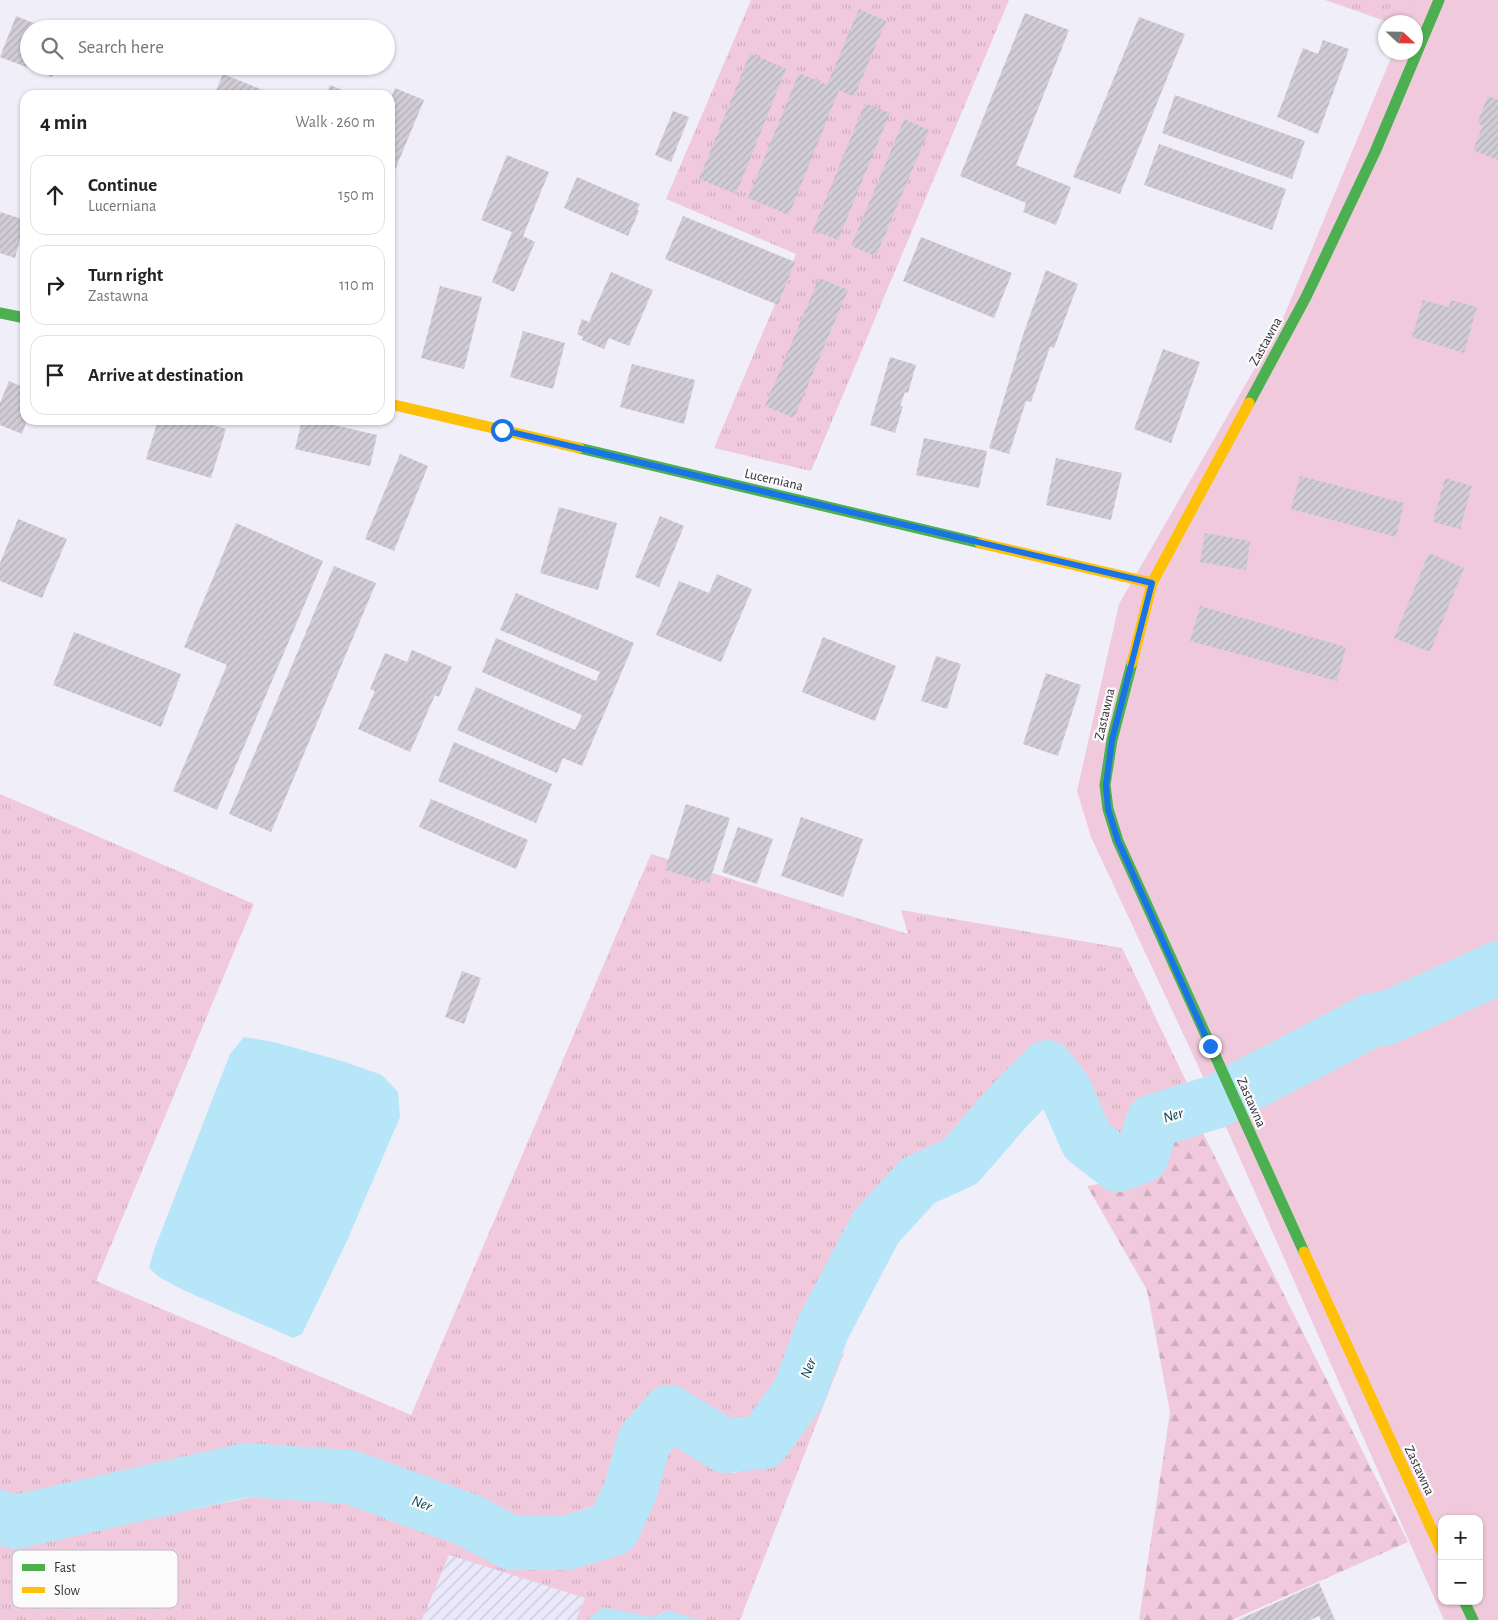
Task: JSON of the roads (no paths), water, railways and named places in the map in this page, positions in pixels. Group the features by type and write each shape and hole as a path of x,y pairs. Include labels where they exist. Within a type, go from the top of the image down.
{"street":[{"name":"Zastawna","path":"1438,1543 1249,1134 1118,841 1108,809 1106,785 1112,740 1152,583 1306,297 1375,152 1439,0"},
{"path":"0,313 20,317"},
{"name":"Lucerniana","path":"395,405 1152,583"},
{"path":"1466,1605 1473,1620"}],"water":[{"path":"244,1037 274,1042 345,1062 382,1075 398,1092 400,1117 346,1243 302,1334 293,1338 183,1290 159,1277 149,1268 154,1250 230,1054"},
{"path":"603,1607 651,1617 668,1611 701,1620 587,1620"}],"waterway":[{"name":"Ner","path":"0,1517 15,1522 246,1470 350,1477 468,1520 512,1543 565,1543 613,1529 631,1489 644,1441 669,1412 725,1446 763,1442 799,1393 823,1328 876,1227 918,1181 960,1162 1007,1108 1047,1067 1064,1089 1087,1141 1118,1165 1142,1156 1153,1121 1215,1102 1372,1020 1385,1019 1498,968"}]}
